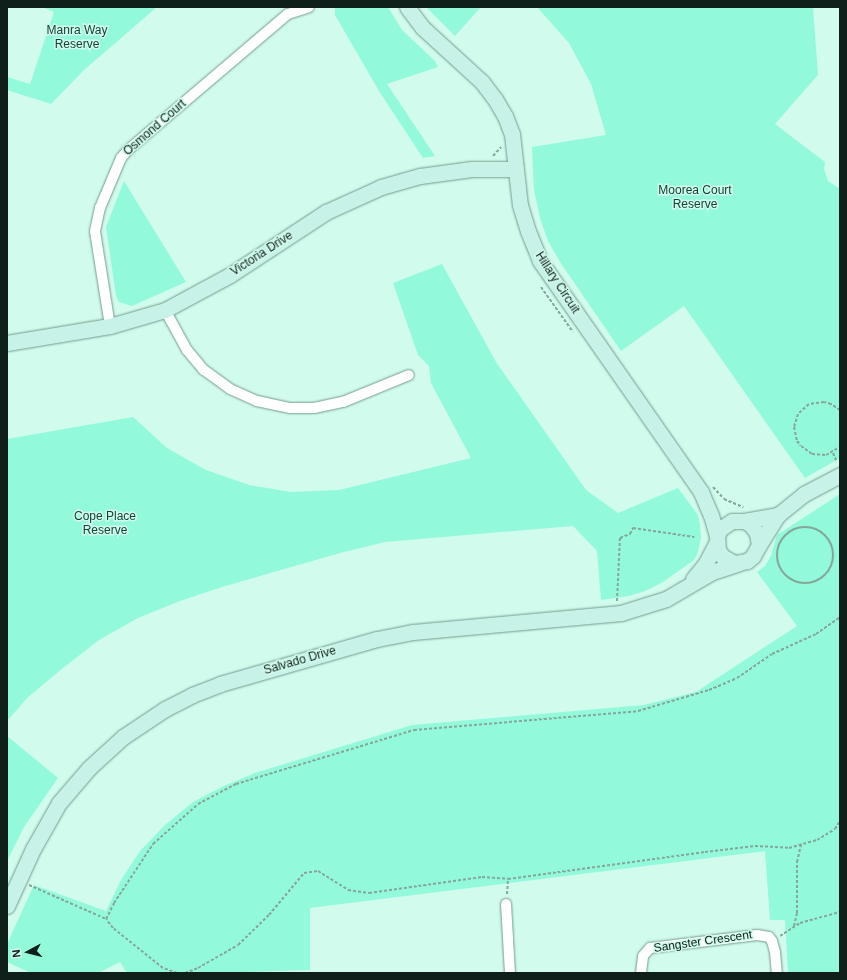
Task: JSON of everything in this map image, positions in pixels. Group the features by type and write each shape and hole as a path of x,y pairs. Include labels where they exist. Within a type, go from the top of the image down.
{"street":[{"name":"Osmond Court","path":"110,326 95,231 100,208 121,158 128,150 288,14 309,7"},
{"name":"Hillary Circuit","path":"407,7 423,28 482,82 495,99 505,116 512,134 520,206 540,261 718,508 743,516"},
{"name":"Victoria Drive","path":"7,343 110,326 165,310 224,278 326,212 381,186 420,176 472,169 516,168"},
{"path":"165,310 187,350 204,370 230,389 257,401 290,408 314,408 343,402 409,375"},
{"name":"Salvado Drive","path":"7,906 33,849 59,803 89,768 123,737 165,709 192,695 220,684 377,639 413,632 621,613 666,599 690,583 712,572 740,563 753,556 778,515 839,468"},
{"name":"Hillary Circuit","path":"705,490 717,539"},
{"name":"Salvado Drive","path":"690,583 706,563 725,524 743,516 778,515"},
{"path":"743,516 757,533 759,545"},
{"path":"717,539 722,556 734,562 740,563"},
{"path":"506,904 510,973"},
{"name":"Sangster Crescent","path":"641,973 643,956 650,948 748,935 764,936 772,941"},
{"path":"772,941 775,952 777,973"}],"path":[{"path":"492,160 500,149 501,142"},
{"path":"840,410 831,404 824,402 809,404 798,414 794,427 797,441 806,451 819,455 832,453 840,447"},
{"path":"832,453 839,468"},
{"path":"839,468 840,461"},
{"path":"705,490 712,486 743,516"},
{"path":"806,527 815,529 825,536 832,547 832,564 821,578 813,582 804,583 795,581 784,573 778,562 777,553 779,544 790,531 806,527"},
{"path":"617,601 620,538 630,534 633,528 694,537"},
{"path":"773,552 777,553"},
{"path":"106,920 114,903 153,844 198,804 236,784 414,730 638,711 709,690 738,678 772,654 816,634 840,618"},
{"path":"185,973 198,968 238,945 269,915 304,873 318,871 348,890 369,893 482,878 508,879 755,846 789,848 817,840 835,829 840,822"},
{"path":"794,926 797,914 797,862 801,844"},
{"path":"506,904 508,879"},
{"path":"18,880 106,920 113,928 164,968 177,973"},
{"path":"772,941 794,926 840,912"}],"green space":[{"name":"Manra Way Reserve","path":"42,7 157,7 84,70 51,104 7,90 7,77 30,84 54,12"},
{"path":"335,7 388,7 402,30 435,61 438,67 387,84 435,156 423,158 379,91 335,15"},
{"path":"426,7 481,7 455,36"},
{"name":"Moorea Court Reserve","path":"537,7 813,7 818,75 775,124 825,162 824,169 828,181 840,189 840,458 805,478 684,306 621,351 560,262 548,241 540,218 534,190 532,147 606,135 591,84 569,43"},
{"path":"124,181 186,282 132,306 119,302 116,296 106,227"},
{"name":"Cope Place Reserve","path":"442,264 496,362 586,490 618,513 678,488 698,515 701,538 698,552 694,560 663,582 645,591 629,596 601,600 597,551 573,526 385,542 340,553 222,587 180,601 138,618 99,640 63,668 28,697 7,721 7,439 133,417 167,448 206,470 249,485 291,492 339,490 471,458 431,383 429,366 418,355 393,283"},
{"path":"840,494 840,973 788,973 785,920 770,920 765,851 310,908 310,970 212,973 127,973 120,962 98,973 31,973 7,962 7,944 34,885 106,911 121,880 140,851 165,825 193,802 224,786 255,773 412,725 644,705 696,692 797,626 757,572 765,566 771,556 777,535"},
{"path":"7,736 58,778 24,827 7,861"}]}
